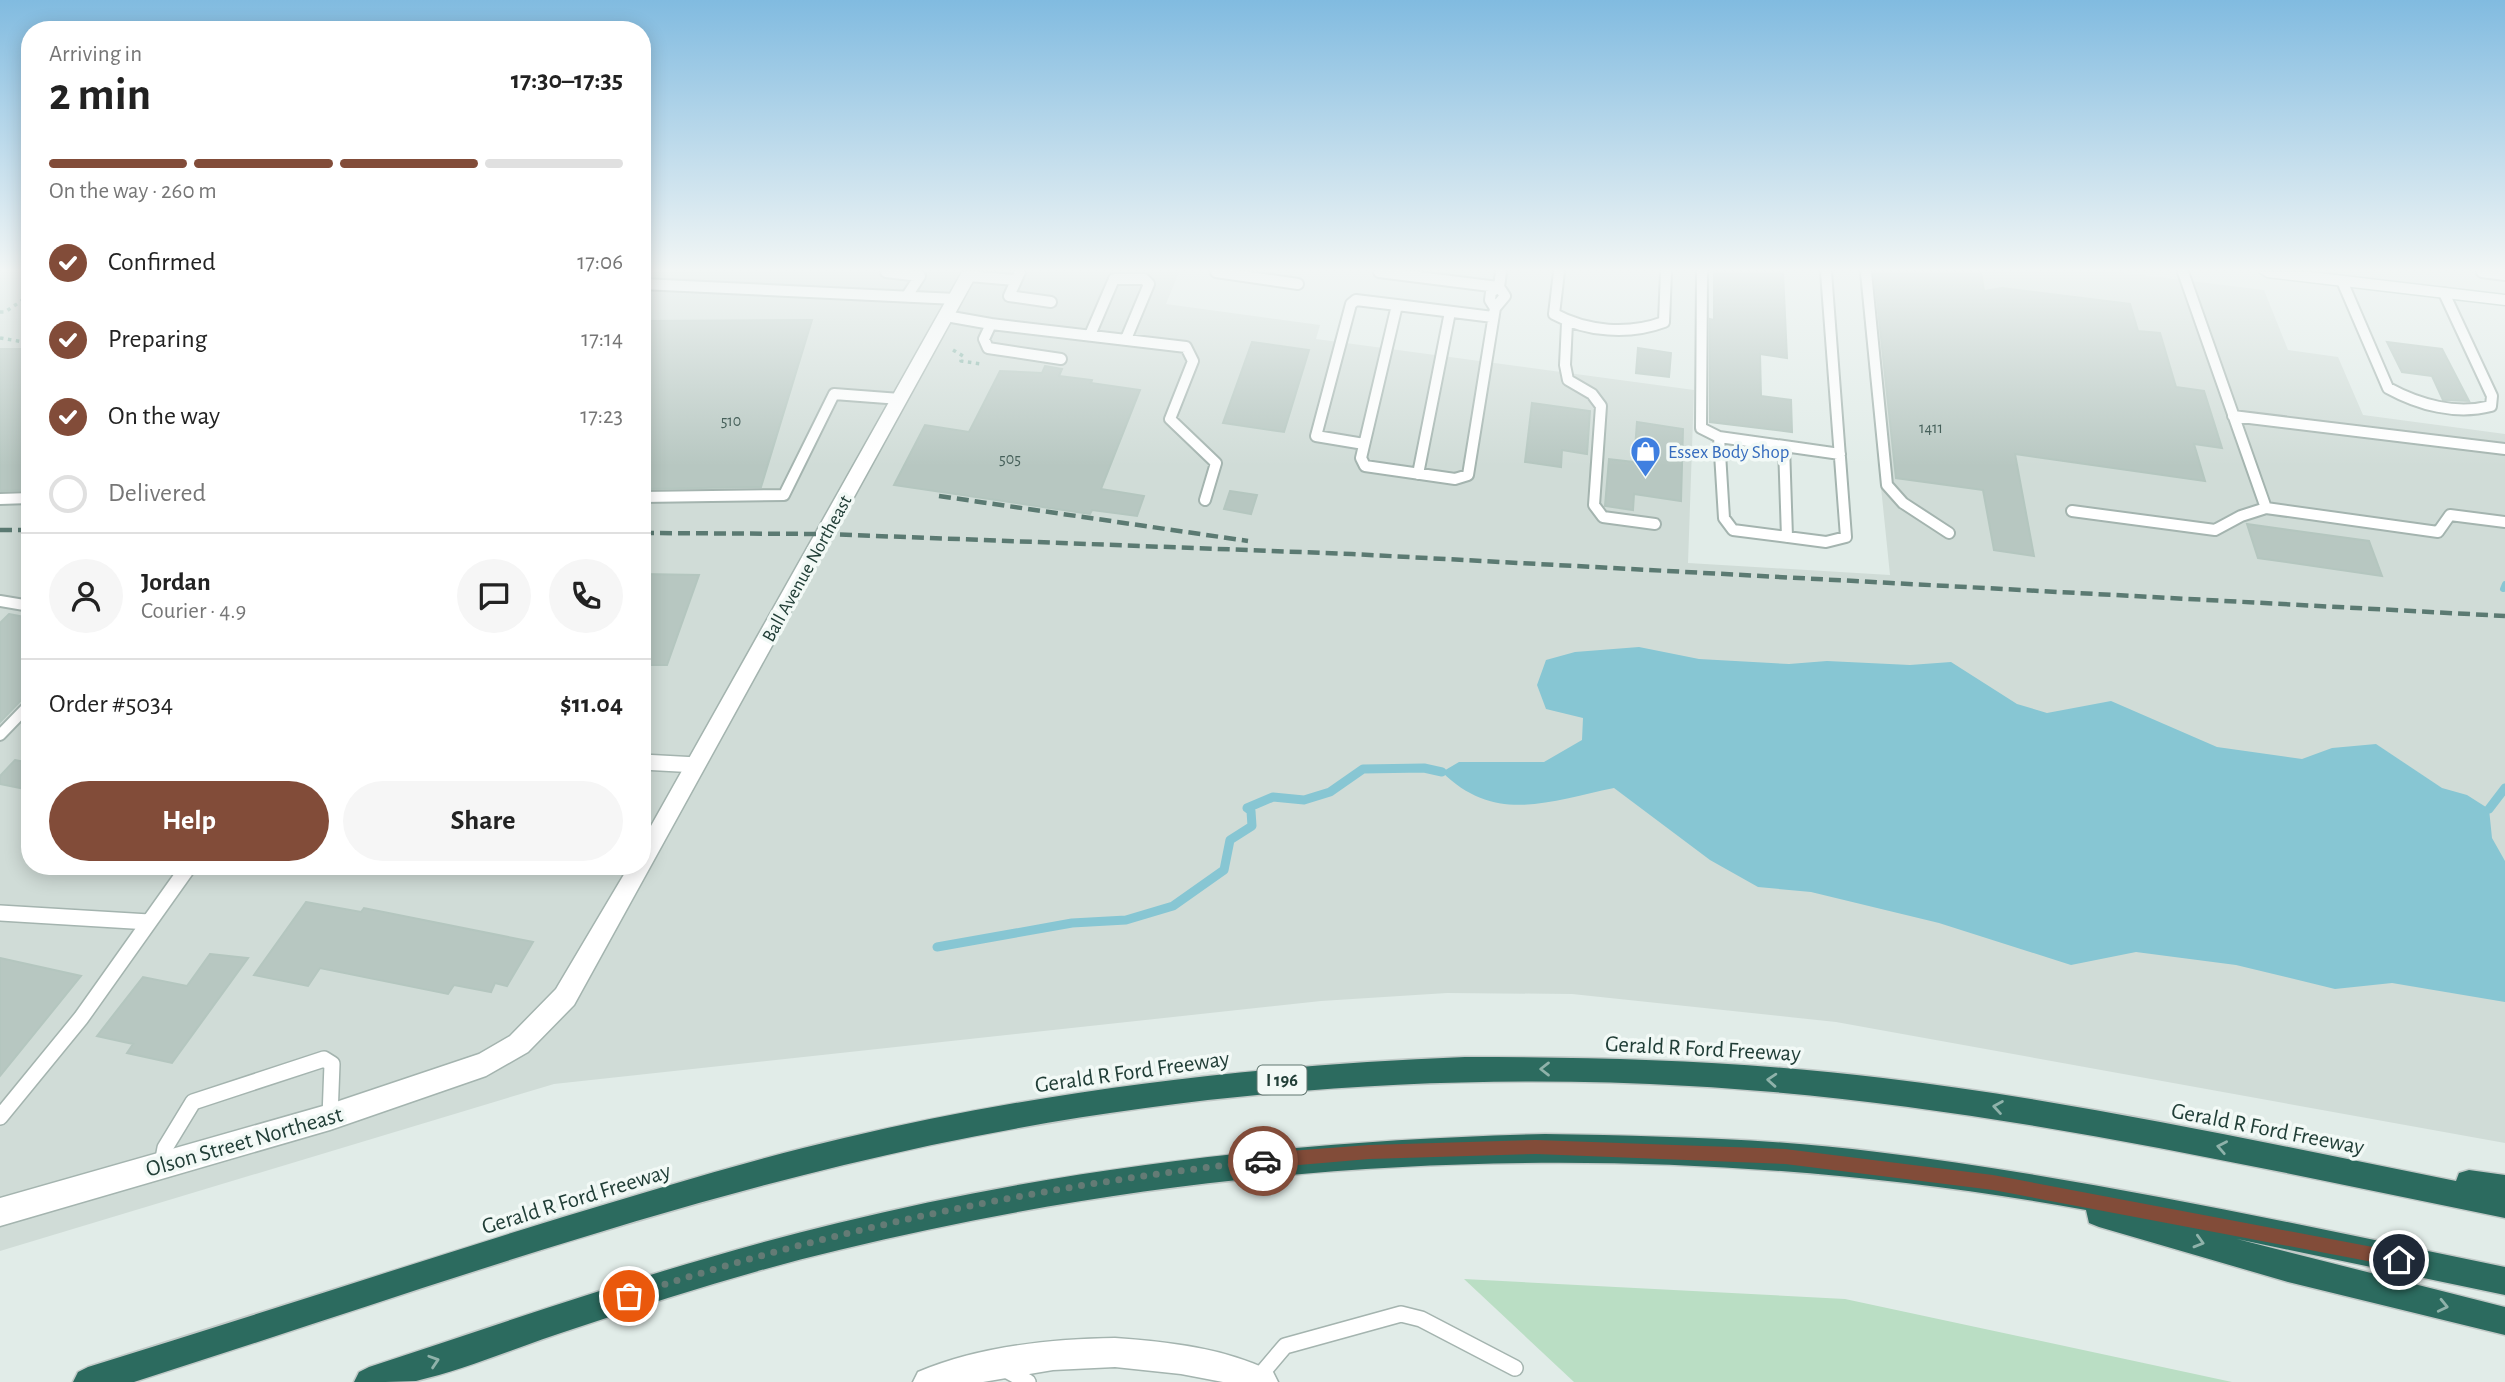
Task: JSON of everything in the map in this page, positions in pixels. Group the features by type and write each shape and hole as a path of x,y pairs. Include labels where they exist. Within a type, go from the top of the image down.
{"highway":[{"name":"Gerald R Ford Freeway","path":"88,1382 724,1182 947,1129 1042,1111 1214,1087 1472,1069 1637,1071 1726,1076 1938,1097 2122,1128 2505,1204"},
{"path":"369,1382 655,1288 837,1236 998,1201 1212,1166 1369,1152 1606,1148 1785,1156 1993,1182 2177,1215 2505,1281"},
{"path":"2270,1157 2505,1188"},
{"path":"1993,1182 2288,1268 2505,1321"}],"street":[{"name":"Ball Avenue Northeast","path":"651,849 935,336"},
{"name":"Ball Avenue Northeast","path":"486,1064 519,1044 565,997 636,875"},
{"name":"Olson Street Northeast","path":"0,1212 330,1117 486,1064"},
{"path":"928,1382 993,1363 1078,1351 1109,1351 1206,1363 1260,1380"}],"lane":[{"path":"985,336 988,348 1062,359"},
{"path":"1103,336 1186,347 1193,361 1170,419 1177,431 1209,453 1216,463 1205,500"},
{"path":"1342,336 1316,436 1364,444"},
{"path":"1390,336 1361,458 1365,467 1455,479 1468,475 1490,336"},
{"path":"1418,474 1445,336"},
{"path":"1566,336 1565,365 1568,380 1592,394 1601,406 1594,505 1604,517 1655,524"},
{"path":"1702,336 1701,428 1719,437 1840,454"},
{"path":"1719,437 1724,518 1733,530 1826,542 1846,537 1831,336"},
{"path":"1872,336 1887,485 1903,503 1949,533"},
{"path":"2205,336 2266,508"},
{"path":"2366,336 2388,388 2424,404 2480,410 2491,406 2492,396 2464,336"},
{"path":"651,497 784,495 834,394 900,399"},
{"path":"2233,416 2505,449"},
{"path":"1784,446 1787,537"},
{"path":"0,499 21,498"},
{"path":"2072,511 2215,530 2241,516 2266,508 2438,532 2450,515 2505,522"},
{"path":"0,601 21,604"},
{"path":"0,735 21,713"},
{"path":"651,762 697,765"},
{"path":"0,1117 80,1018 182,875"},
{"path":"0,913 149,922"},
{"path":"162,1164 165,1148 192,1102 324,1059 332,1064 330,1117"},
{"path":"1260,1380 1286,1346 1401,1314 1421,1319 1516,1368"},
{"path":"993,1363 1028,1382"}],"path":[{"path":"0,338 21,342"}],"shaded area":[{"path":"0,336 21,336 21,875 651,875 651,336 1317,336 1316,339 1694,390 1688,563 1890,575 1866,336 2283,336 2288,350 2338,357 2363,415 2505,434 2505,1143 1836,1022 1572,994 1447,993 1321,1001 554,1084 0,1251"}],"green space":[{"path":"1464,1279 1845,1299 2232,1382 1574,1382"}],"water":[{"path":"1639,647 1699,659 1789,664 1827,661 1910,665 1951,662 2017,704 2047,713 2111,701 2217,747 2302,759 2332,748 2376,744 2442,788 2467,795 2489,809 2492,838 2505,861 2505,1002 2392,983 2335,989 2236,965 2136,952 2071,965 1939,923 1811,892 1758,887 1710,860 1614,788 1545,803 1503,804 1483,799 1462,788 1442,772 1459,762 1544,762 1582,740 1583,718 1546,709 1537,685 1546,660 1575,652"}],"building":[{"path":"651,336 807,336 761,487 651,489"},
{"path":"1710,336 1786,336 1787,358 1760,354 1761,396 1791,400 1792,432 1710,422"},
{"path":"1881,336 2161,336 2176,387 2204,391 2222,448 2194,444 2205,481 2015,454 2034,556 1994,550 1983,490 1896,478"},
{"path":"1252,342 1309,350 1284,432 1223,423"},
{"path":"2387,342 2442,349 2469,401 2443,400 2432,376 2402,372"},
{"path":"1638,348 1671,353 1669,377 1636,373"},
{"path":"0,349 21,349 21,490 0,491"},
{"path":"1045,366 1062,369 1059,376 1140,390 1101,489 1144,496 1137,516 1092,510 1090,514 894,485 925,425 969,432 1000,371 1042,373"},
{"path":"1532,403 1590,411 1587,454 1562,450 1561,467 1525,462"},
{"name":"Essex Body Shop","path":"1637,422 1683,429 1681,501 1634,494 1633,510 1605,506 1609,459 1634,462"},
{"path":"1230,491 1257,495 1251,514 1224,509"},
{"path":"2247,524 2369,541 2382,576 2258,558"},
{"path":"651,574 699,575 667,665 651,665"},
{"path":"9,614 21,616 21,700 0,722 0,623"},
{"path":"15,760 21,761 21,788 0,784 0,776"},
{"path":"306,902 361,912 364,908 533,942 507,986 495,983 491,992 454,985 448,994 320,968 308,986 254,975"},
{"path":"210,954 248,958 172,1063 127,1053 133,1044 97,1036 143,977 187,986"},
{"path":"0,958 81,976 0,1076"}],"waterway":[{"path":"2503,589 2505,584"},
{"path":"937,947 1072,923 1126,920 1173,906 1224,870 1230,840 1252,826 1251,811 1247,808 1273,797 1304,800 1330,792 1363,769 1424,768 1442,772"},
{"path":"2489,809 2505,788"}],"railway":[{"path":"939,496 1248,541"},
{"path":"0,530 21,530"},
{"path":"651,533 825,534 1352,554 2505,616"}],"way so far":[{"path":"629,1296 762,1256 918,1217 1072,1187 1263,1161"}],"place":[{"name":"Essex Body Shop","path":"1645,478"}],"route":[{"path":"1263,1161 1369,1152 1536,1147 1785,1156 1993,1182 2399,1260"}]}
